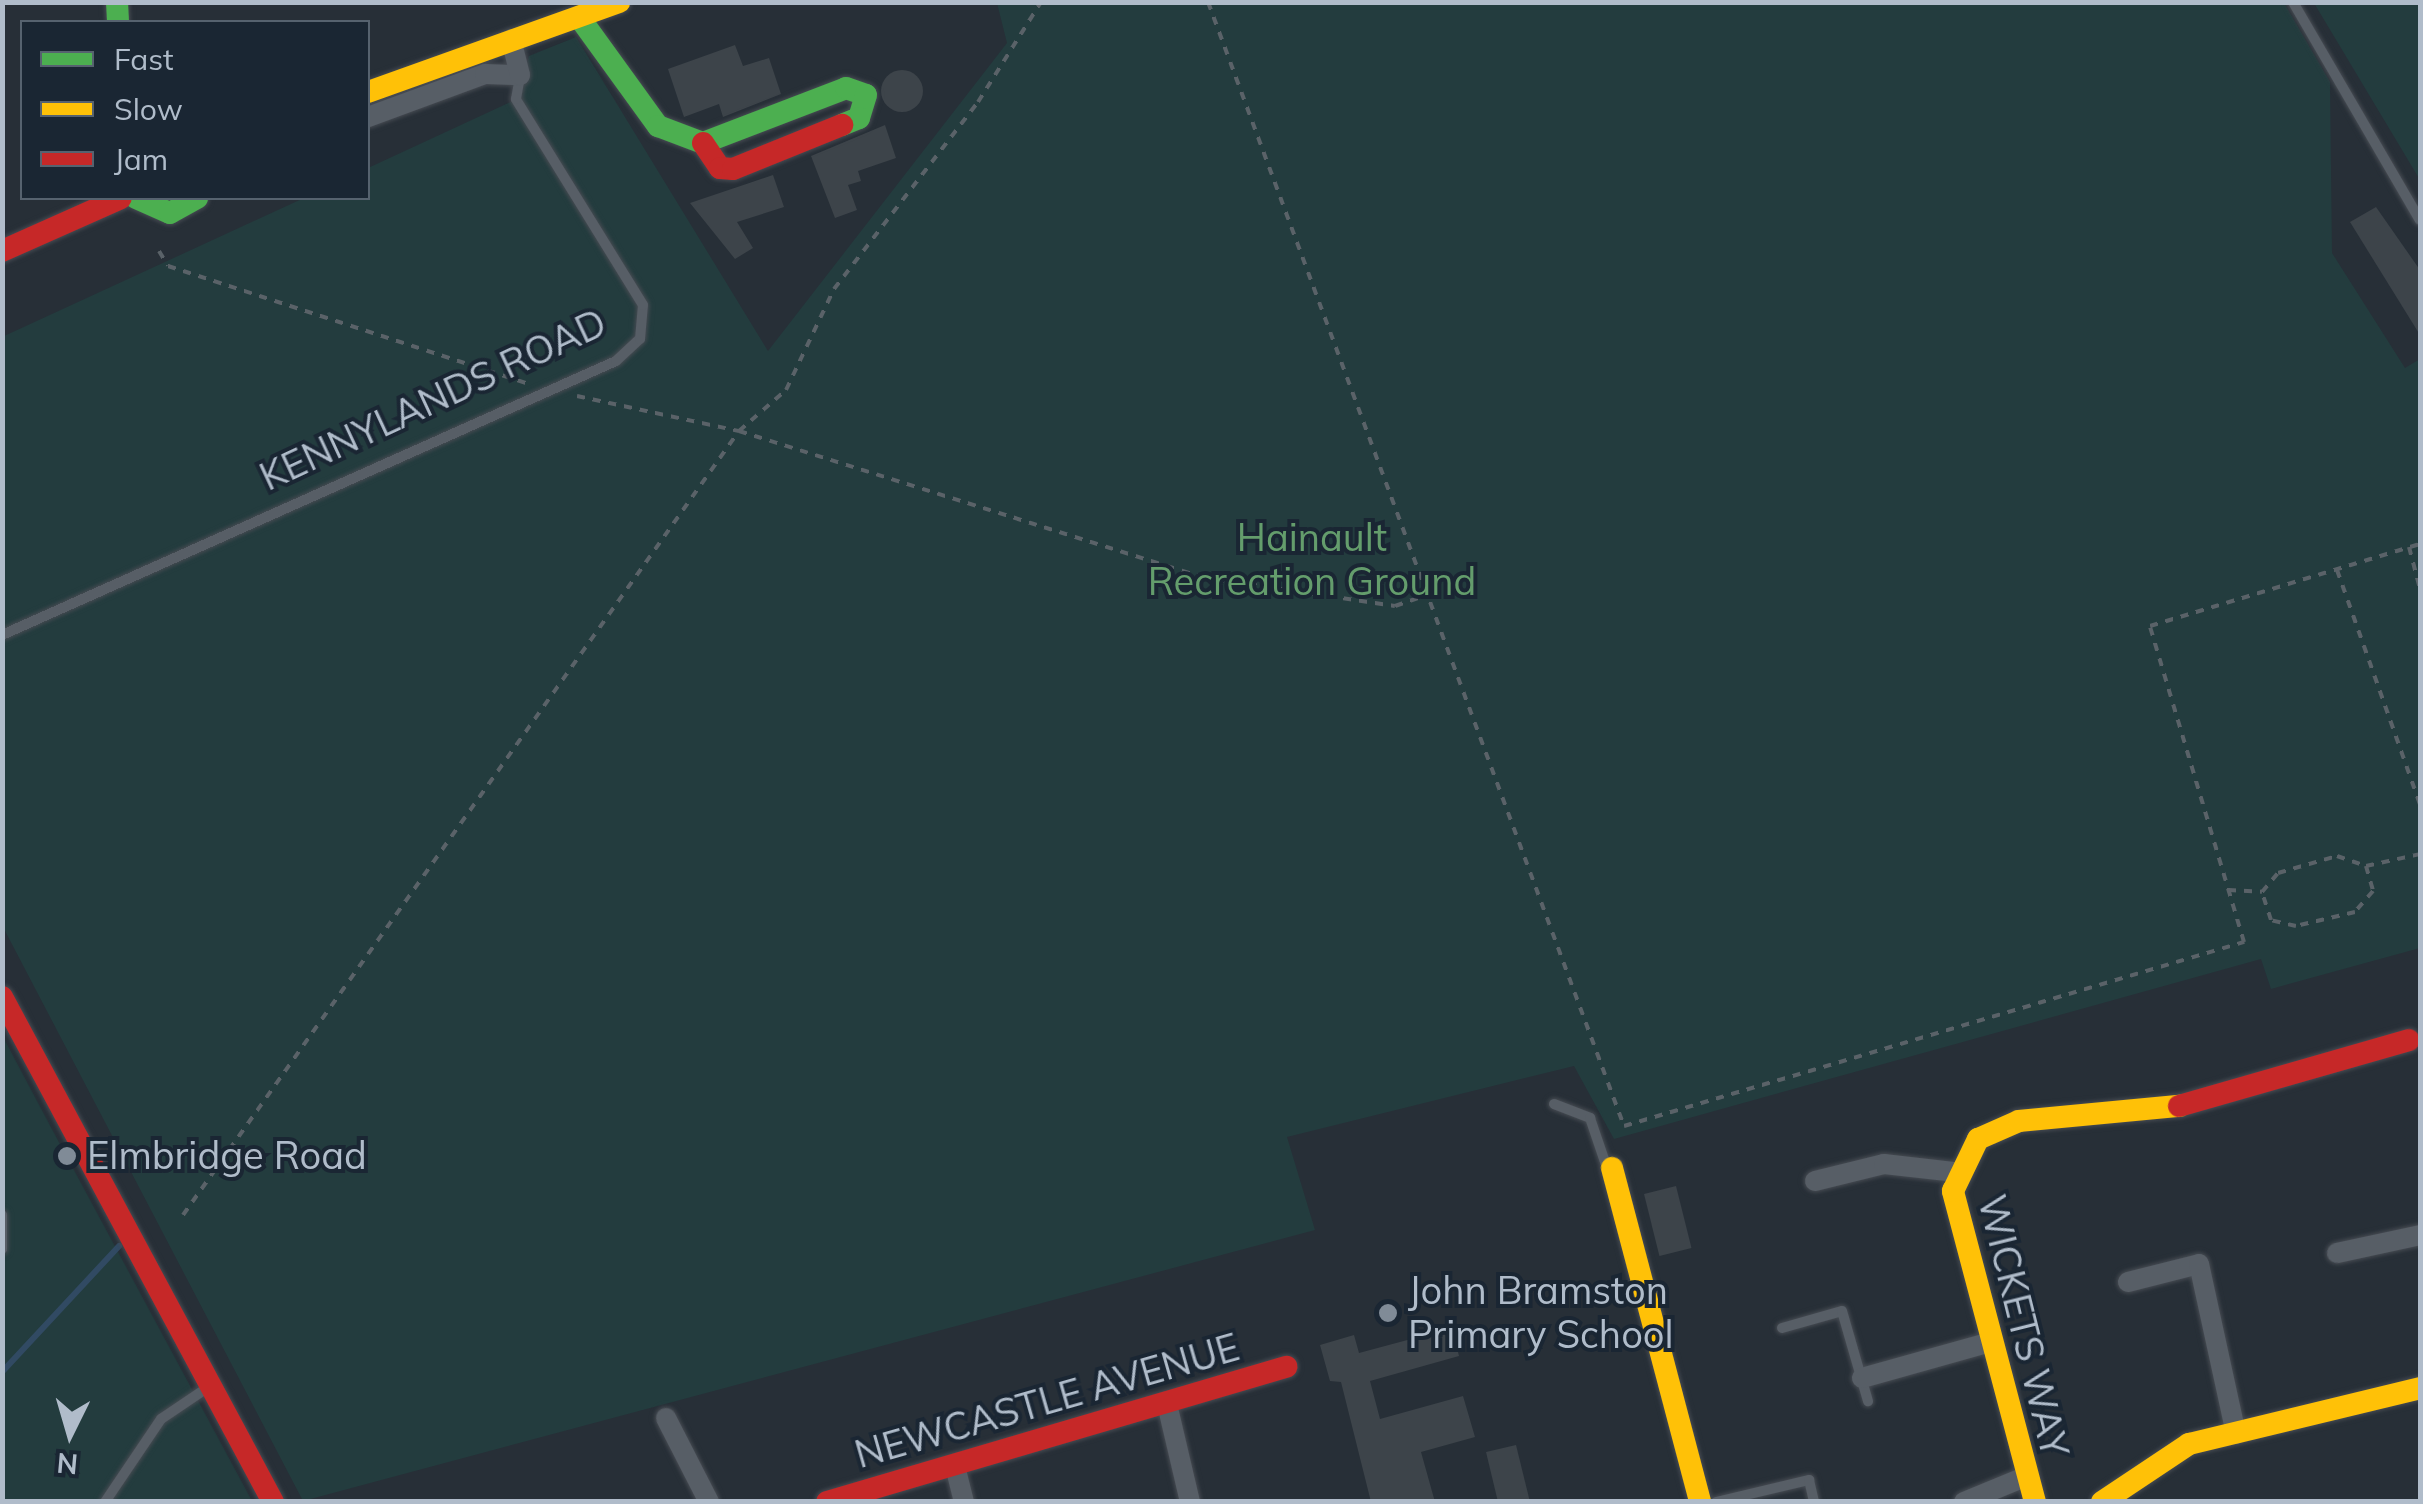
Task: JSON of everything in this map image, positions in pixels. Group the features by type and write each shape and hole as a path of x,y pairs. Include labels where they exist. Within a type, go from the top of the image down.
{"street":[{"path":"370,91 619,2"},
{"path":"579,17 658,126 703,143 720,168 734,168 859,118 866,95 846,88 703,143"},
{"name":"KENNYLANDS ROAD","path":"511,39 520,75"},
{"path":"370,116 485,74 520,75"},
{"path":"2,251 116,200"},
{"path":"140,200 170,214 194,200"},
{"path":"2,997 273,1502"},
{"name":"WICKETS WAY","path":"2035,1502 2022,1478 1954,1172 1978,1139 2018,1122 2158,1112 2413,1032"},
{"path":"1815,1181 1884,1164 1954,1172"},
{"path":"1612,1168 1700,1502"},
{"path":"2337,1253 2420,1234"},
{"path":"2128,1282 2199,1264 2236,1434"},
{"path":"1862,1378 1990,1342"},
{"name":"NEWCASTLE AVENUE","path":"827,1502 1287,1366"},
{"path":"2102,1502 2189,1444 2420,1388"},
{"path":"1167,1404 1190,1502"},
{"path":"666,1418 709,1502"},
{"path":"955,1466 964,1502"},
{"path":"1964,1502 2022,1478"}],"lane":[{"path":"2293,2 2420,220"},
{"name":"KENNYLANDS ROAD","path":"2,635 616,361 640,340 642,305 516,100 520,75"},
{"path":"1554,1104 1590,1118 1612,1168"},
{"path":"2,1215 2,1248"},
{"path":"1782,1328 1842,1311 1868,1401"},
{"path":"105,1502 161,1420 212,1385"},
{"path":"1716,1502 1809,1480 1814,1502"}],"path":[{"path":"1208,2 1624,1126 2244,942 2150,626 2420,544"},
{"path":"183,1215 739,431 1201,577 1394,606 1427,595"},
{"path":"2409,547 2420,589"},
{"path":"2336,570 2420,804"},
{"path":"2262,892 2278,873 2337,856 2366,866 2420,854"},
{"path":"2306,865 2308,872"},
{"path":"2262,892 2271,920 2296,926 2355,912 2373,891 2366,866"},
{"path":"2228,890 2262,892"}],"green space":[{"name":"Hainault Recreation Ground","path":"997,3 2284,3 2330,82 2332,253 2405,368 2420,359 2420,948 2271,989 2261,959 1614,1139 1574,1066 1287,1137 1315,1230 303,1501 3,927 2,337 300,200 370,200 370,167 515,100 529,56 576,37 768,351 1007,43"},
{"path":"2314,3 2420,3 2420,180"},
{"path":"2,1035 53,1131 252,1501 3,1501"}],"building":[{"path":"735,45 743,66 769,58 781,94 723,117 719,104 684,117 668,69"},
{"path":"902,70 917,76 923,91 917,106 902,112 887,106 881,91 887,76"},
{"path":"885,125 896,158 858,171 861,181 848,185 857,210 835,218 811,156"},
{"path":"773,175 784,207 737,222 753,248 735,259 690,203"},
{"path":"2376,207 2420,270 2420,335 2350,222"},
{"path":"1676,1186 1691,1248 1659,1256 1644,1194"},
{"path":"1452,1328 1459,1356 1370,1381 1380,1419 1463,1396 1475,1437 1421,1452 1435,1502 1371,1502 1341,1382 1330,1381 1320,1345 1354,1335 1359,1353"},
{"path":"1516,1445 1530,1502 1498,1502 1486,1452"}],"waterway":[{"path":"2,1372 119,1246"}],"traffic: fast":[{"path":"117,2 118,20"},
{"path":"579,17 658,126 703,143 846,88 866,95 859,118 842,125"},
{"path":"141,200 170,213 193,200"}],"traffic: slow":[{"path":"370,91 619,2"},
{"path":"2035,1502 1953,1191 1978,1139 2019,1121 2179,1106"},
{"path":"1612,1168 1700,1502"},
{"path":"2102,1502 2189,1444 2420,1388"}],"traffic: jam":[{"path":"703,143 720,168 733,169 842,125"},
{"path":"2,251 117,200"},
{"path":"2,997 273,1502"},
{"path":"2179,1106 2409,1040"},
{"path":"827,1502 1287,1367"}],"place":[{"name":"Elmbridge Road","path":"67,1156"},
{"name":"John Bramston Primary School","path":"1388,1313"}]}
